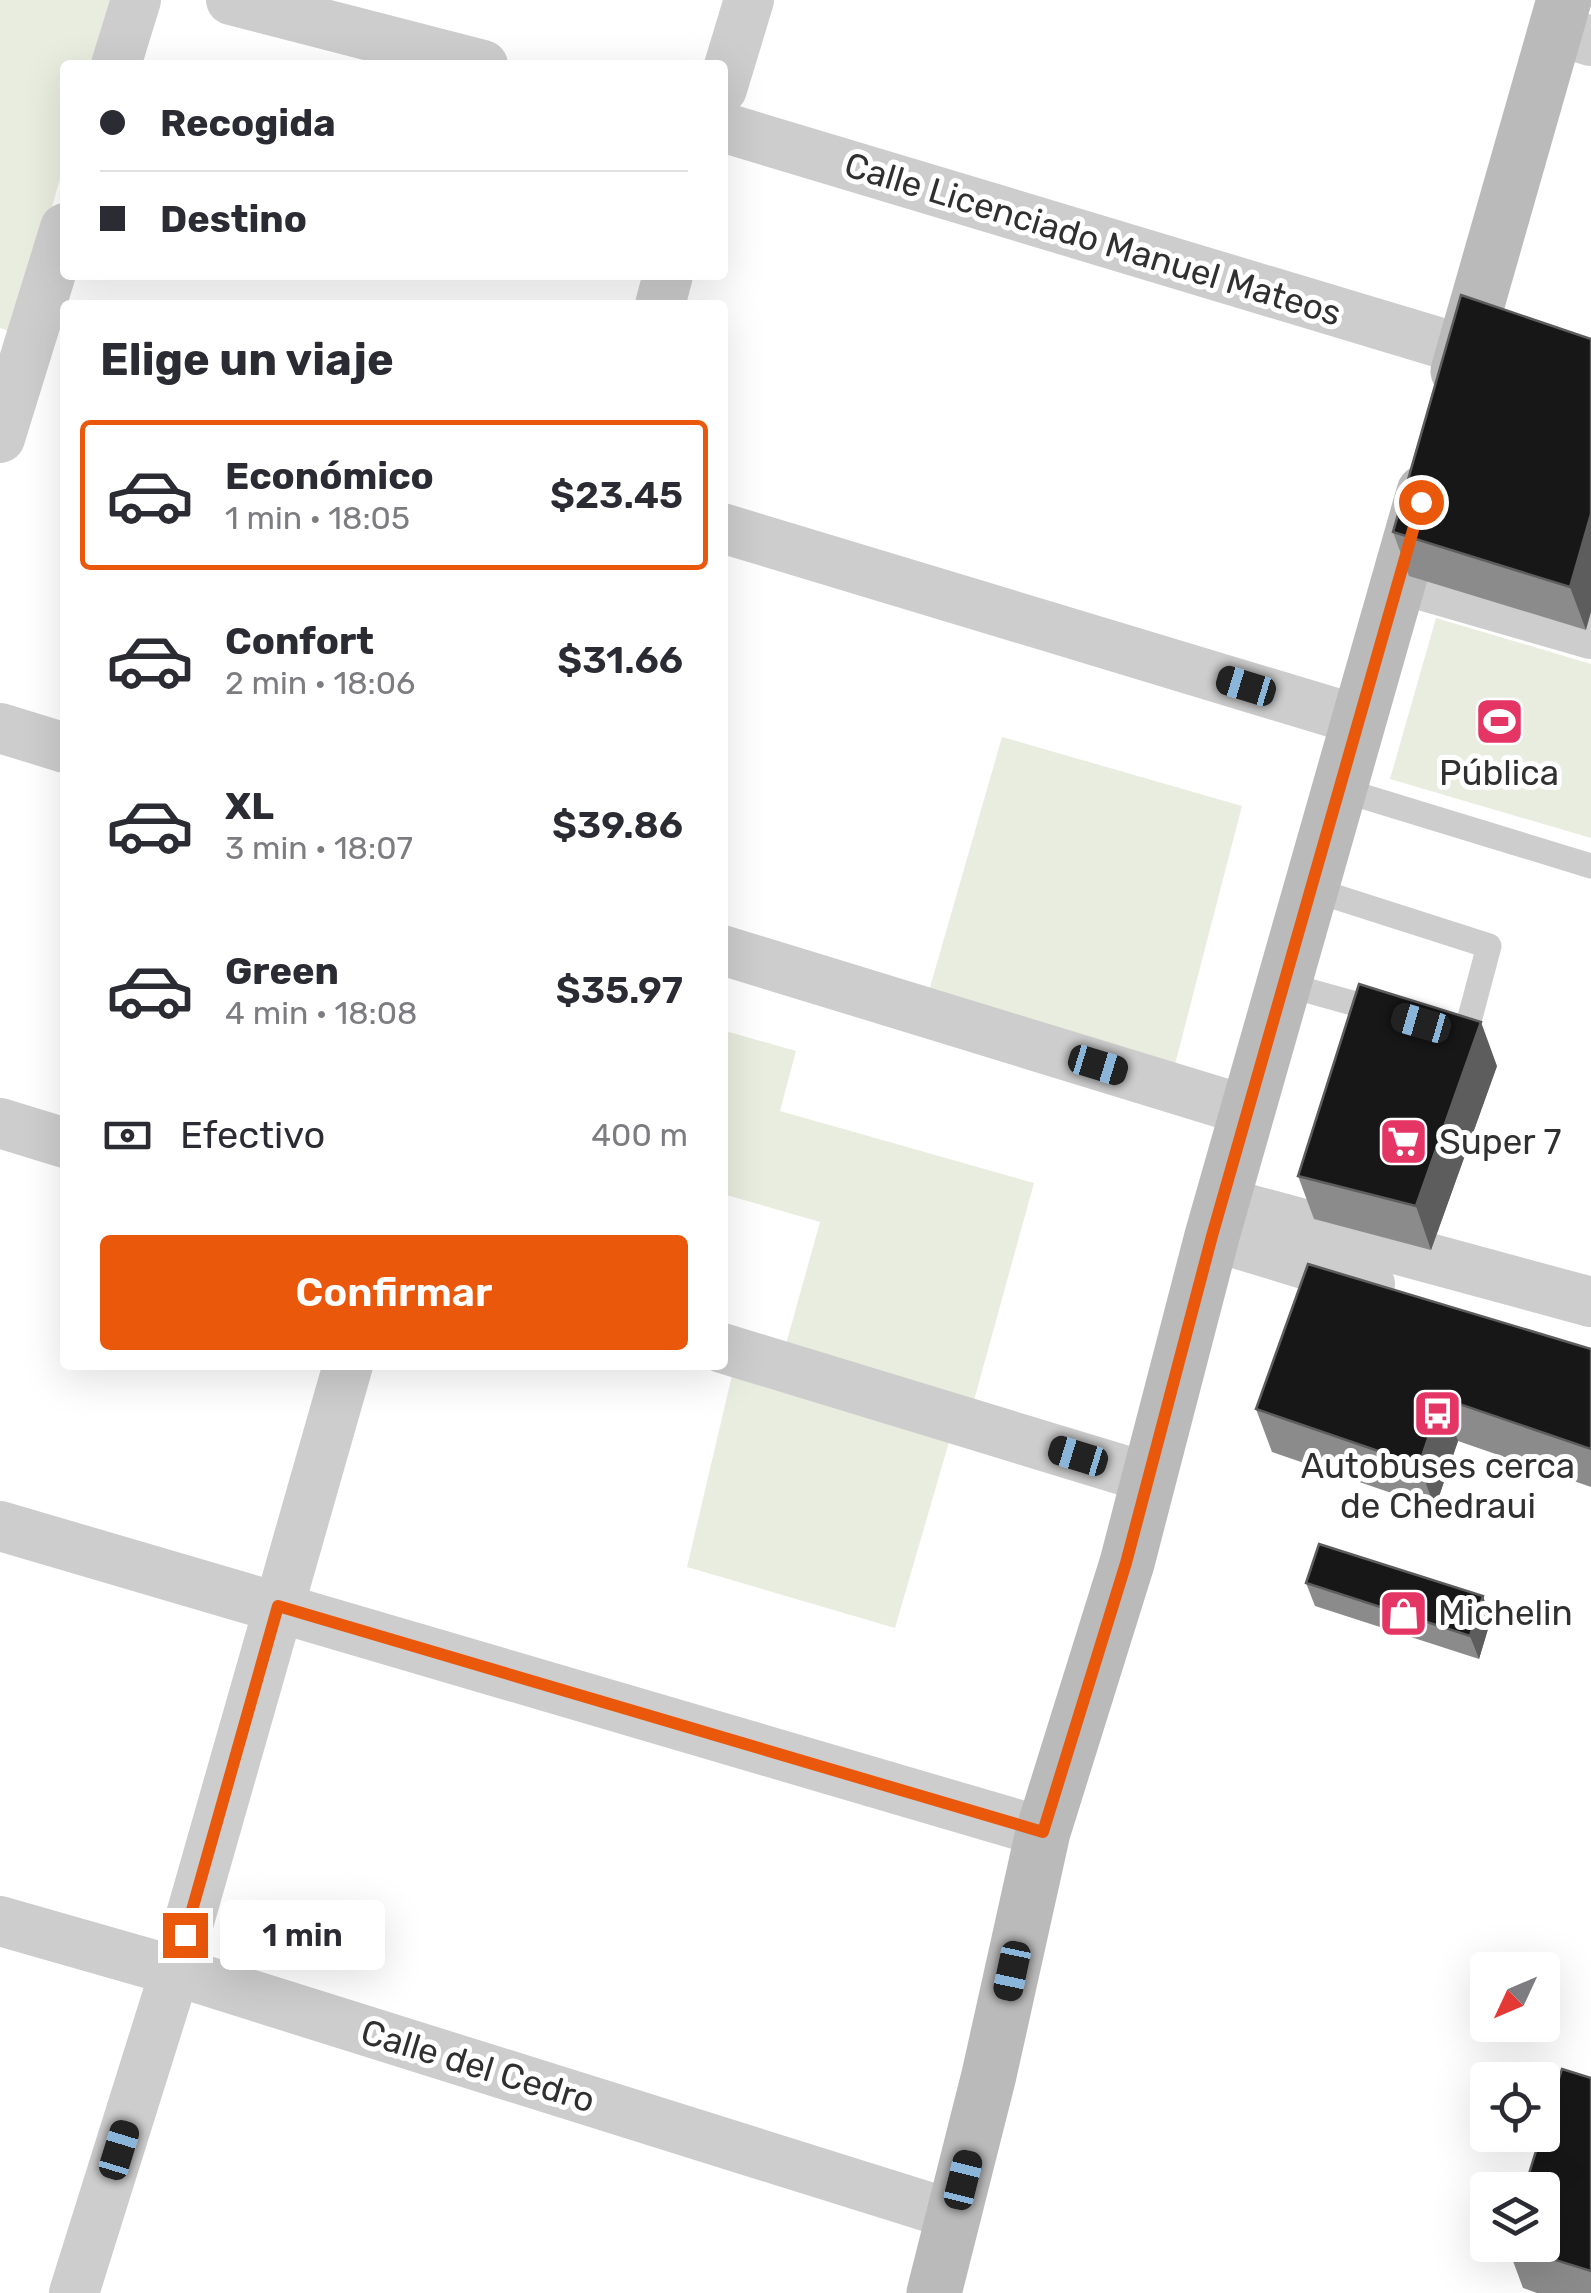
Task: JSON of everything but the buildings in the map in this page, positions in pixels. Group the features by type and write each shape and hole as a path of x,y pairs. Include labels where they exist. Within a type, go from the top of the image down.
{"street":[{"path":"118,60 136,0"},
{"path":"231,0 464,60"},
{"path":"728,69 749,0"},
{"path":"934,2293 990,2075 1043,1832 1126,1563 1217,1219 1440,436 1487,333 1570,24"},
{"name":"Calle Licenciado Manuel Mateos","path":"728,129 1487,333"},
{"path":"0,438 60,243"},
{"path":"728,530 1358,720"},
{"path":"1400,578 1591,634"},
{"path":"0,728 60,746"},
{"path":"728,952 1248,1111"},
{"path":"0,1122 60,1141"},
{"path":"1217,1219 1591,1302"},
{"path":"1217,1219 1496,1323"},
{"path":"728,1350 1149,1478"},
{"path":"74,2293 175,1971 347,1370"},
{"path":"0,1526 1043,1832"},
{"name":"Calle del Cedro","path":"0,1922 175,1971 954,2215"}],"lane":[{"path":"1340,789 1591,866"},
{"path":"1284,984 1456,1033 1468,1024 1489,946 1311,889"}],"shaded area":[{"path":"0,0 110,0 93,60 60,60 60,179 16,334 0,328"},
{"name":"Pública","path":"1436,618 1591,664 1591,838 1390,779"},
{"path":"1002,737 1242,806 1173,1072 926,1001"},
{"path":"728,1032 796,1051 780,1111 1034,1183 970,1415 781,1362 820,1222 728,1195"},
{"path":"732,1375 949,1442 895,1628 687,1567"}],"place":[{"name":"Pública","path":"1499,721"},
{"name":"Super 7","path":"1404,1142"},
{"name":"Autobuses cerca de Chedraui","path":"1438,1414"},
{"name":"Michelin","path":"1403,1613"}],"route":[{"path":"185,1935 278,1606 1043,1832 1126,1563 1212,1236 1421,502"}]}
